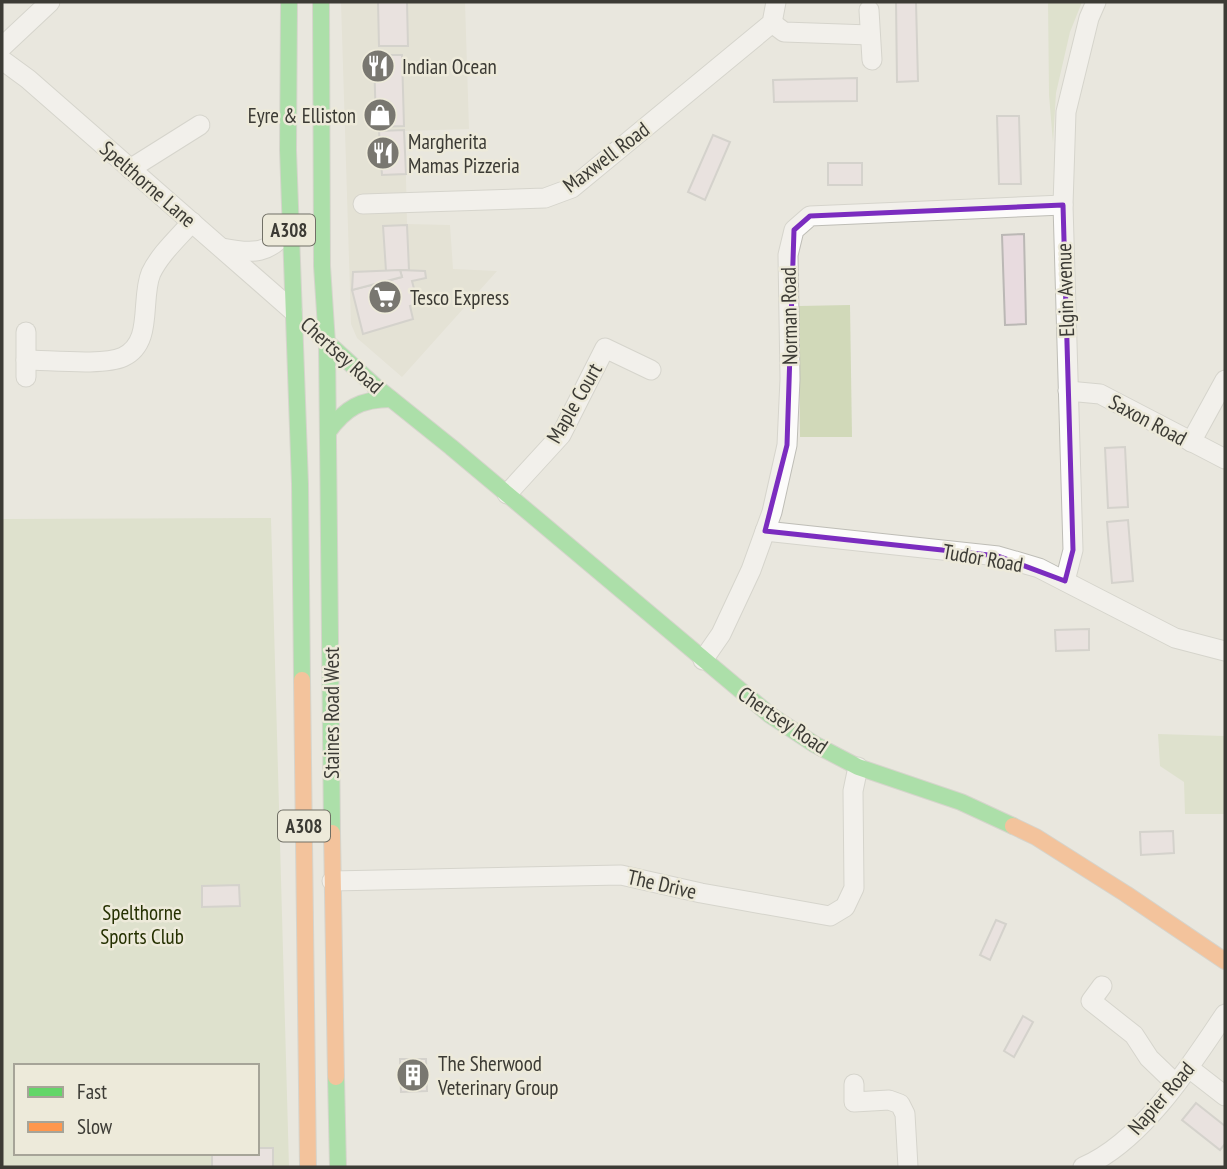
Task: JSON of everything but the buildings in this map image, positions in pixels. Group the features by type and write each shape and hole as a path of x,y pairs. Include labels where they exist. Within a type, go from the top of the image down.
{"main road":[{"name":"A308","path":"289,2 289,227 298,388 308,1167"},
{"name":"A308","path":"321,2 322,266 327,344"},
{"path":"292,310 309,292 322,266"},
{"name":"Chertsey Road","path":"292,310 391,399 770,715 814,744 858,766 961,802 1037,837 1223,954"},
{"path":"298,388 314,352 327,344"},
{"name":"Staines Road West","path":"327,344 332,881 338,1167"},
{"name":"Chertsey Road","path":"328,432 341,413 363,400 391,399"}],"street":[{"path":"2,47 50,2"},
{"path":"776,2 772,23 784,32 870,36"},
{"name":"Elgin Avenue","path":"1065,581 1073,550 1063,205 1066,112 1089,18 1097,2"},
{"path":"869,10 872,60"},
{"name":"Maxwell Road","path":"363,204 545,198 572,188 772,23"},
{"name":"Spelthorne Lane","path":"2,60 28,79 292,310"},
{"path":"130,169 200,125"},
{"name":"Norman Road","path":"703,660 721,634 751,570 772,512 787,445 790,379 789,255 794,230 810,216 1063,205"},
{"path":"26,332 26,368 110,361 125,357 135,349 143,333 151,273 192,222"},
{"path":"220,248 240,252 273,247 289,227"},
{"name":"Maple Court","path":"508,494 561,435 605,348 651,370"},
{"path":"1191,442 1225,380"},
{"name":"Saxon Road","path":"1068,391 1100,394 1225,460"},
{"name":"Tudor Road","path":"765,531 998,556 1039,568 1175,638 1225,651"},
{"name":"The Drive","path":"332,881 621,874 701,893 830,916 845,907 854,888 853,791 858,766"},
{"path":"1102,986 1091,1001 1134,1035 1149,1058 1176,1084"},
{"name":"Napier Road","path":"1083,1167 1130,1136 1189,1068 1225,1014"},
{"path":"1189,1068 1225,1096"},
{"path":"854,1084 854,1102 889,1100 900,1104 905,1114 908,1167"}],"highlighted area":[{"path":"1063,205 1073,550 1065,581 998,556 765,531 787,445 794,230 810,216"}],"shaded area":[{"path":"341,2 465,2 469,129 405,131 407,224 450,225 453,269 497,271 402,377 357,338 351,324"}],"green space":[{"path":"1048,2 1082,2 1070,32 1056,93 1053,143 1049,95"},
{"path":"850,305 852,437 800,437 799,306"},
{"name":"Spelthorne Sports Club","path":"271,518 289,1167 2,1167 2,519"},
{"path":"1158,734 1225,736 1225,814 1185,814 1184,782 1160,766"}],"traffic: fast":[{"path":"289,2 288,150 300,484 302,680"},
{"path":"321,2 322,266 327,343 332,833"},
{"path":"319,335 375,386 770,715 814,744 858,767 961,802 1013,826"},
{"path":"328,432 355,406 391,399"},
{"path":"336,1077 338,1167"}],"traffic: slow":[{"path":"302,680 308,1167"},
{"path":"1013,826 1036,837 1126,894 1225,961"},
{"path":"332,833 336,1077"}],"place":[{"name":"Indian Ocean","path":"378,66"},
{"name":"Eyre & Elliston","path":"380,115"},
{"name":"Margherita Mamas Pizzeria","path":"383,153"},
{"name":"Tesco Express","path":"385,297"},
{"name":"The Sherwood Veterinary Group","path":"413,1075"}]}
